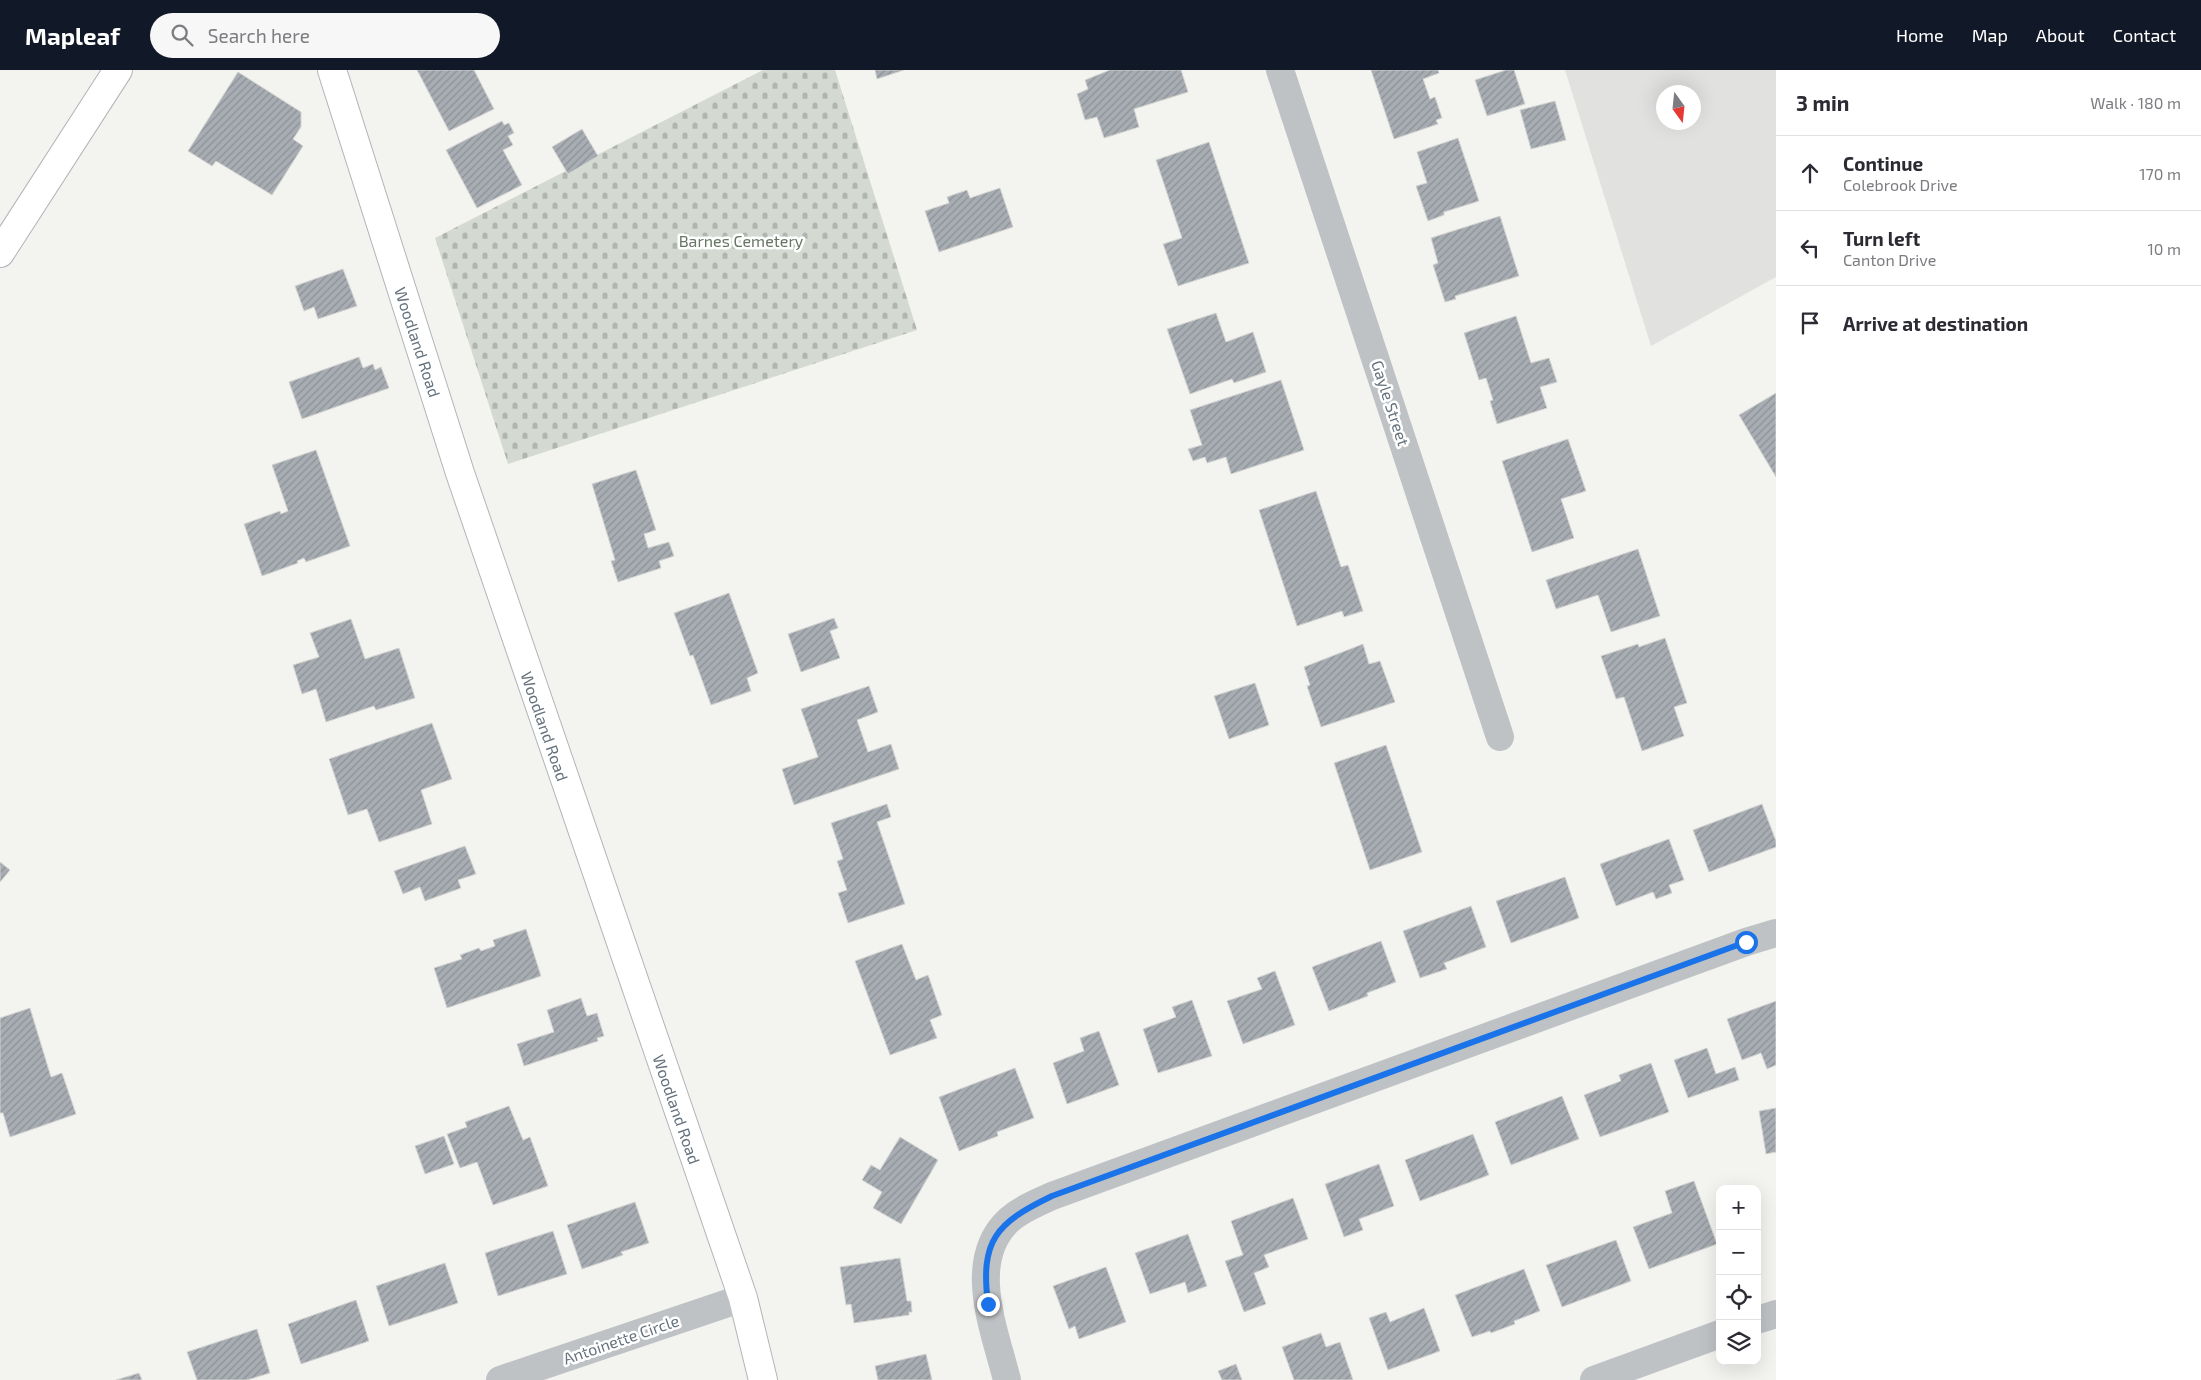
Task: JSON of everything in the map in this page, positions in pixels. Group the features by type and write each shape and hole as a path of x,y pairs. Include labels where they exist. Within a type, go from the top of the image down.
{"main road":[{"path":"0,253 118,70"},
{"name":"Woodland Road","path":"332,70 460,473 743,1298 763,1380"}],"street":[{"name":"Gayle Street","path":"1280,70 1500,737"},
{"path":"1007,1380 988,1304 985,1278 986,1258 992,1240 1008,1220 1026,1208 1052,1196 1746,942 1776,934"},
{"name":"Antoinette Circle","path":"500,1380 743,1298"},
{"path":"1761,1319 1776,1314"},
{"path":"1594,1380 1716,1335"}],"shaded area":[{"path":"1565,70 1776,70 1776,277 1651,346"}],"green space":[{"name":"Barnes Cemetery","path":"763,70 835,70 917,330 508,464 435,238"}],"building":[{"path":"417,70 474,70 494,109 449,131"},
{"path":"875,70 904,70 877,79"},
{"path":"1110,70 1181,70 1188,92 1134,109 1139,127 1104,138 1097,117 1085,120 1077,94 1088,89 1085,80"},
{"path":"1371,70 1438,70 1439,73 1423,79 1430,99 1435,97 1442,118 1436,120 1438,124 1394,139"},
{"path":"1506,70 1514,70 1525,104 1487,116 1475,80"},
{"path":"238,72 301,112 301,127 293,139 303,146 272,195 216,161 212,166 188,151"},
{"path":"1555,101 1566,140 1531,149 1520,110"},
{"path":"502,121 504,125 509,123 514,133 508,136 513,145 503,150 522,185 477,208 446,150"},
{"path":"582,129 598,156 568,174 552,147"},
{"path":"1458,138 1479,201 1444,212 1444,215 1428,221 1416,186 1427,183 1417,152"},
{"path":"1209,142 1249,263 1178,286 1163,244 1182,238 1156,160"},
{"path":"1000,188 1013,227 939,252 925,211 949,203 947,197 967,190 970,198"},
{"path":"1500,216 1519,276 1455,296 1456,299 1445,302 1433,265 1438,263 1431,238"},
{"path":"343,269 357,306 318,319 314,307 304,311 295,286"},
{"path":"1216,313 1226,342 1253,332 1266,372 1234,383 1232,379 1190,394 1167,329"},
{"path":"1516,316 1531,363 1549,358 1557,382 1540,387 1547,408 1497,424 1490,401 1493,400 1486,378 1479,380 1464,333"},
{"path":"359,357 363,368 373,364 375,370 381,367 389,388 302,419 289,382"},
{"path":"1281,380 1304,450 1231,474 1226,457 1207,463 1205,457 1193,461 1188,449 1202,445 1190,410"},
{"path":"1776,393 1776,477 1739,415"},
{"path":"1568,439 1586,491 1561,499 1574,538 1532,552 1502,461"},
{"path":"316,450 350,546 306,562 304,558 297,561 298,563 262,576 244,524 280,511 281,514 288,511 272,465"},
{"path":"636,470 656,530 644,534 648,548 669,542 674,556 659,561 661,568 618,582 611,561 615,560 592,484"},
{"path":"1316,491 1341,567 1348,565 1363,611 1344,617 1342,611 1297,626 1259,510"},
{"path":"1638,549 1660,616 1611,632 1598,595 1556,609 1546,580"},
{"path":"729,593 758,673 747,678 751,691 711,705 693,655 690,656 674,613"},
{"path":"834,618 838,628 830,631 840,658 801,672 788,634"},
{"path":"351,619 365,659 399,648 415,698 376,710 374,706 326,722 316,689 302,694 293,665 319,657 310,633"},
{"path":"1665,638 1687,703 1674,707 1684,736 1642,751 1624,697 1616,699 1601,656 1638,644 1639,647"},
{"path":"1363,644 1369,664 1380,661 1395,702 1321,727 1307,686 1310,685 1304,667"},
{"path":"1255,683 1269,725 1229,739 1214,696"},
{"path":"869,686 878,712 857,720 868,752 891,744 899,769 794,805 782,769 818,757 801,709"},
{"path":"432,723 452,779 421,790 432,824 379,842 367,809 348,815 329,759"},
{"path":"1386,745 1422,852 1370,870 1334,763"},
{"path":"887,804 891,817 877,822 905,904 848,923 838,893 847,890 837,861 843,859 831,823"},
{"path":"1762,804 1776,841 1776,847 1709,872 1693,830"},
{"path":"1669,839 1684,880 1669,885 1672,893 1656,899 1653,892 1616,906 1600,864"},
{"path":"465,846 476,874 458,880 461,888 425,901 420,887 403,894 394,871"},
{"path":"0,862 10,870 0,882"},
{"path":"1565,877 1579,918 1511,943 1496,901"},
{"path":"1471,906 1486,947 1444,963 1447,969 1420,978 1403,931"},
{"path":"526,929 541,976 447,1008 434,968 462,959 460,955 479,948 481,951 495,946 493,940"},
{"path":"1381,941 1396,982 1367,993 1368,996 1329,1011 1312,967"},
{"path":"902,944 916,980 928,975 942,1015 930,1020 937,1038 890,1055 855,961"},
{"path":"1275,971 1295,1025 1243,1044 1227,1001 1262,989 1257,978"},
{"path":"581,998 587,1016 597,1013 604,1036 597,1038 598,1041 524,1066 517,1044 554,1032 547,1010"},
{"path":"1192,1000 1212,1056 1158,1073 1143,1029 1176,1017 1172,1007"},
{"path":"1776,1001 1776,1065 1767,1069 1761,1053 1742,1060 1727,1019"},
{"path":"30,1008 51,1077 62,1073 76,1114 10,1137 3,1113 0,1113 0,1018"},
{"path":"1099,1031 1119,1085 1067,1104 1053,1063 1084,1051 1080,1038"},
{"path":"1707,1048 1716,1074 1735,1067 1739,1080 1688,1098 1674,1060"},
{"path":"1651,1063 1669,1112 1600,1137 1584,1095 1621,1081 1619,1075"},
{"path":"1015,1068 1034,1118 997,1132 998,1136 959,1151 939,1097"},
{"path":"1562,1096 1579,1139 1511,1165 1495,1122"},
{"path":"509,1106 523,1140 530,1137 548,1186 493,1205 477,1162 460,1168 447,1134 467,1127 465,1122"},
{"path":"1776,1108 1776,1152 1766,1154 1759,1111"},
{"path":"1473,1134 1489,1175 1420,1201 1405,1160"},
{"path":"444,1136 454,1164 425,1174 415,1146"},
{"path":"900,1137 938,1160 901,1224 873,1208 882,1192 862,1180 871,1165 880,1170"},
{"path":"1379,1164 1394,1206 1359,1219 1363,1230 1344,1237 1325,1184"},
{"path":"1694,1181 1716,1244 1649,1269 1633,1227 1672,1213 1665,1191"},
{"path":"1293,1198 1308,1239 1264,1255 1269,1267 1254,1273 1266,1304 1244,1312 1225,1261 1243,1255 1231,1221"},
{"path":"635,1202 649,1243 621,1252 623,1255 582,1269 567,1225"},
{"path":"553,1231 567,1274 498,1296 485,1253"},
{"path":"1188,1234 1207,1286 1188,1293 1185,1282 1150,1294 1135,1253"},
{"path":"1616,1240 1631,1281 1562,1307 1546,1265"},
{"path":"900,1258 907,1301 911,1301 912,1312 909,1312 909,1315 854,1323 851,1304 846,1305 840,1267"},
{"path":"445,1263 458,1303 389,1326 376,1286"},
{"path":"1106,1267 1126,1322 1079,1339 1075,1326 1069,1329 1053,1286"},
{"path":"1524,1269 1540,1311 1514,1321 1515,1324 1491,1333 1490,1331 1472,1337 1455,1295"},
{"path":"356,1300 369,1341 301,1364 288,1324"},
{"path":"1424,1308 1440,1351 1388,1370 1369,1318 1386,1312 1390,1322"},
{"path":"257,1329 270,1373 247,1380 197,1380 187,1352"},
{"path":"1321,1333 1326,1347 1340,1342 1353,1380 1294,1380 1282,1347"},
{"path":"926,1354 932,1380 878,1380 875,1366"},
{"path":"1236,1364 1242,1380 1222,1380 1218,1371"},
{"path":"139,1373 142,1380 116,1380"}],"route":[{"path":"988,1304 985,1278 986,1258 992,1240 1008,1220 1026,1208 1052,1196 1746,942"}]}
